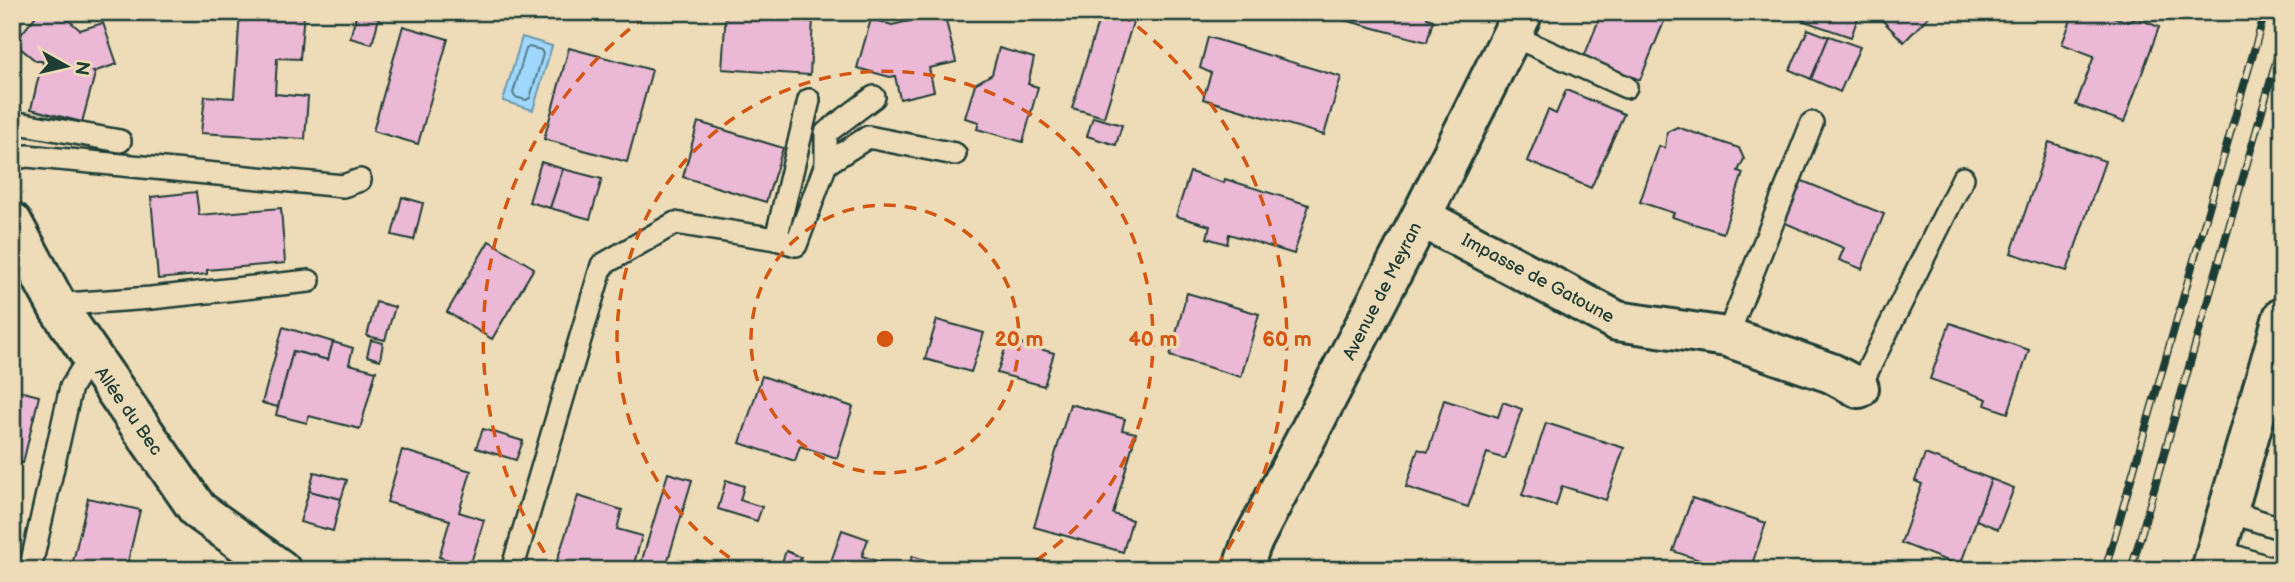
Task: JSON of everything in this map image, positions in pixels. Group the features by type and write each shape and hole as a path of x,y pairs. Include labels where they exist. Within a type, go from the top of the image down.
{"street":[{"name":"Avenue de Meyran","path":"1242,570 1251,544 1421,217 1517,24"},
{"name":"Impasse de Gatoune","path":"1421,217 1617,321 1727,337 1831,373 1858,388"},
{"name":"Allée du Bec","path":"15,232 58,309 198,510 281,570"},
{"path":"2214,560 2283,317"}],"lane":[{"path":"1517,24 1626,88"},
{"path":"512,570 602,265 675,223 776,239 796,245 825,164 826,133 874,97"},
{"path":"776,239 809,100"},
{"path":"1727,337 1812,123"},
{"path":"12,124 120,141"},
{"path":"825,164 868,137 956,154"},
{"path":"12,159 27,156 343,186 360,180"},
{"path":"1858,388 1963,178"},
{"path":"58,309 66,304 151,299 309,281"},
{"path":"30,570 71,387 91,355"},
{"path":"2227,511 2283,529"},
{"path":"2214,560 2276,570"}],"water":[{"path":"522,37 552,46 533,110 503,101"}],"building":[{"path":"39,12 59,12 80,30 103,23 117,64 93,72 95,74 82,122 31,109 39,75 45,70 42,61 36,61 14,43"},
{"path":"240,12 304,12 300,59 277,58 275,94 308,97 305,139 201,133 205,96 234,98"},
{"path":"726,12 813,18 810,75 722,69"},
{"path":"1101,12 1136,12 1104,117 1072,108"},
{"path":"1334,12 1428,12 1427,18 1433,20 1427,42 1333,17"},
{"path":"1602,12 1668,12 1640,80 1584,57"},
{"path":"1804,12 1860,12 1851,37 1801,20"},
{"path":"1874,12 1933,12 1904,42"},
{"path":"2074,12 2112,12 2111,16 2128,22 2137,18 2159,27 2124,122 2076,105 2094,56 2062,44"},
{"path":"2112,12 2137,18 2128,22 2111,16"},
{"path":"357,13 379,18 372,44 350,38"},
{"path":"944,13 956,62 929,68 934,91 900,99 895,76 857,68 871,19 892,25"},
{"path":"403,26 448,39 418,144 373,131"},
{"path":"1808,29 1829,37 1811,79 1790,70"},
{"path":"1829,36 1860,47 1840,92 1811,79"},
{"path":"1208,37 1341,77 1324,135 1203,99 1211,73 1200,68"},
{"path":"569,48 652,70 627,162 544,139"},
{"path":"999,48 1034,58 1028,84 1038,87 1023,142 977,129 979,122 965,118 975,84 992,74"},
{"path":"1566,90 1624,114 1591,188 1527,161 1548,110 1556,114"},
{"path":"1093,117 1122,125 1116,145 1087,136"},
{"path":"698,122 783,148 766,202 683,177"},
{"path":"1677,127 1739,148 1744,159 1738,171 1743,173 1723,233 1672,217 1674,213 1640,202 1659,146 1665,148 1667,132"},
{"path":"2049,142 2105,161 2067,271 2011,253"},
{"path":"541,162 563,169 550,208 529,202"},
{"path":"563,169 602,179 590,219 550,208"},
{"path":"1190,172 1224,183 1225,179 1309,205 1294,254 1229,234 1227,244 1207,238 1210,226 1176,216"},
{"path":"1800,180 1884,214 1862,269 1839,260 1844,248 1783,222"},
{"path":"196,192 199,215 281,208 285,263 207,270 207,274 158,279 151,197"},
{"path":"402,197 423,203 414,240 392,235"},
{"path":"489,241 534,268 492,339 447,312"},
{"path":"1187,293 1259,314 1241,377 1170,356"},
{"path":"376,302 395,307 385,340 367,336"},
{"path":"937,320 984,333 971,372 925,359"},
{"path":"1950,323 2029,350 2008,413 1985,405 1987,399 1930,379"},
{"path":"283,327 333,342 328,360 293,351 278,407 262,403"},
{"path":"371,340 383,343 380,360 367,356"},
{"path":"1008,340 1054,353 1044,386 997,373"},
{"path":"333,342 353,348 349,364 376,371 360,429 309,416 307,423 276,415 293,351 328,360"},
{"path":"762,376 853,407 837,458 800,446 795,461 740,443"},
{"path":"12,389 39,396 23,463 12,461"},
{"path":"1444,400 1498,417 1503,402 1522,409 1505,459 1487,453 1468,507 1406,487 1418,449 1428,452"},
{"path":"1070,404 1125,419 1122,430 1136,433 1113,514 1132,520 1123,552 1034,527"},
{"path":"1546,423 1624,448 1606,500 1562,486 1556,506 1522,495"},
{"path":"483,429 523,441 516,460 476,448"},
{"path":"402,450 471,471 459,512 484,520 470,566 439,557 450,520 387,502"},
{"path":"1925,454 1991,479 1960,566 1901,543 1922,484 1915,481"},
{"path":"314,472 347,480 341,499 309,491"},
{"path":"668,473 692,480 665,570 639,570"},
{"path":"1991,479 2014,488 1998,529 1976,520"},
{"path":"726,480 744,486 740,500 762,507 757,521 718,509"},
{"path":"309,491 341,499 333,531 300,522"},
{"path":"578,496 622,510 617,529 642,536 632,570 554,570"},
{"path":"88,498 140,510 126,570 71,570"},
{"path":"1692,498 1766,523 1750,570 1728,570 1673,551"},
{"path":"842,530 868,539 862,556 904,570 828,570"},
{"path":"786,551 801,557 797,570 779,570"},
{"path":"912,556 946,566 944,570 908,570"},
{"path":"697,560 727,570 694,570"}],"railway":[{"path":"2105,570 2265,12"},
{"path":"2131,570 2283,37"}]}
